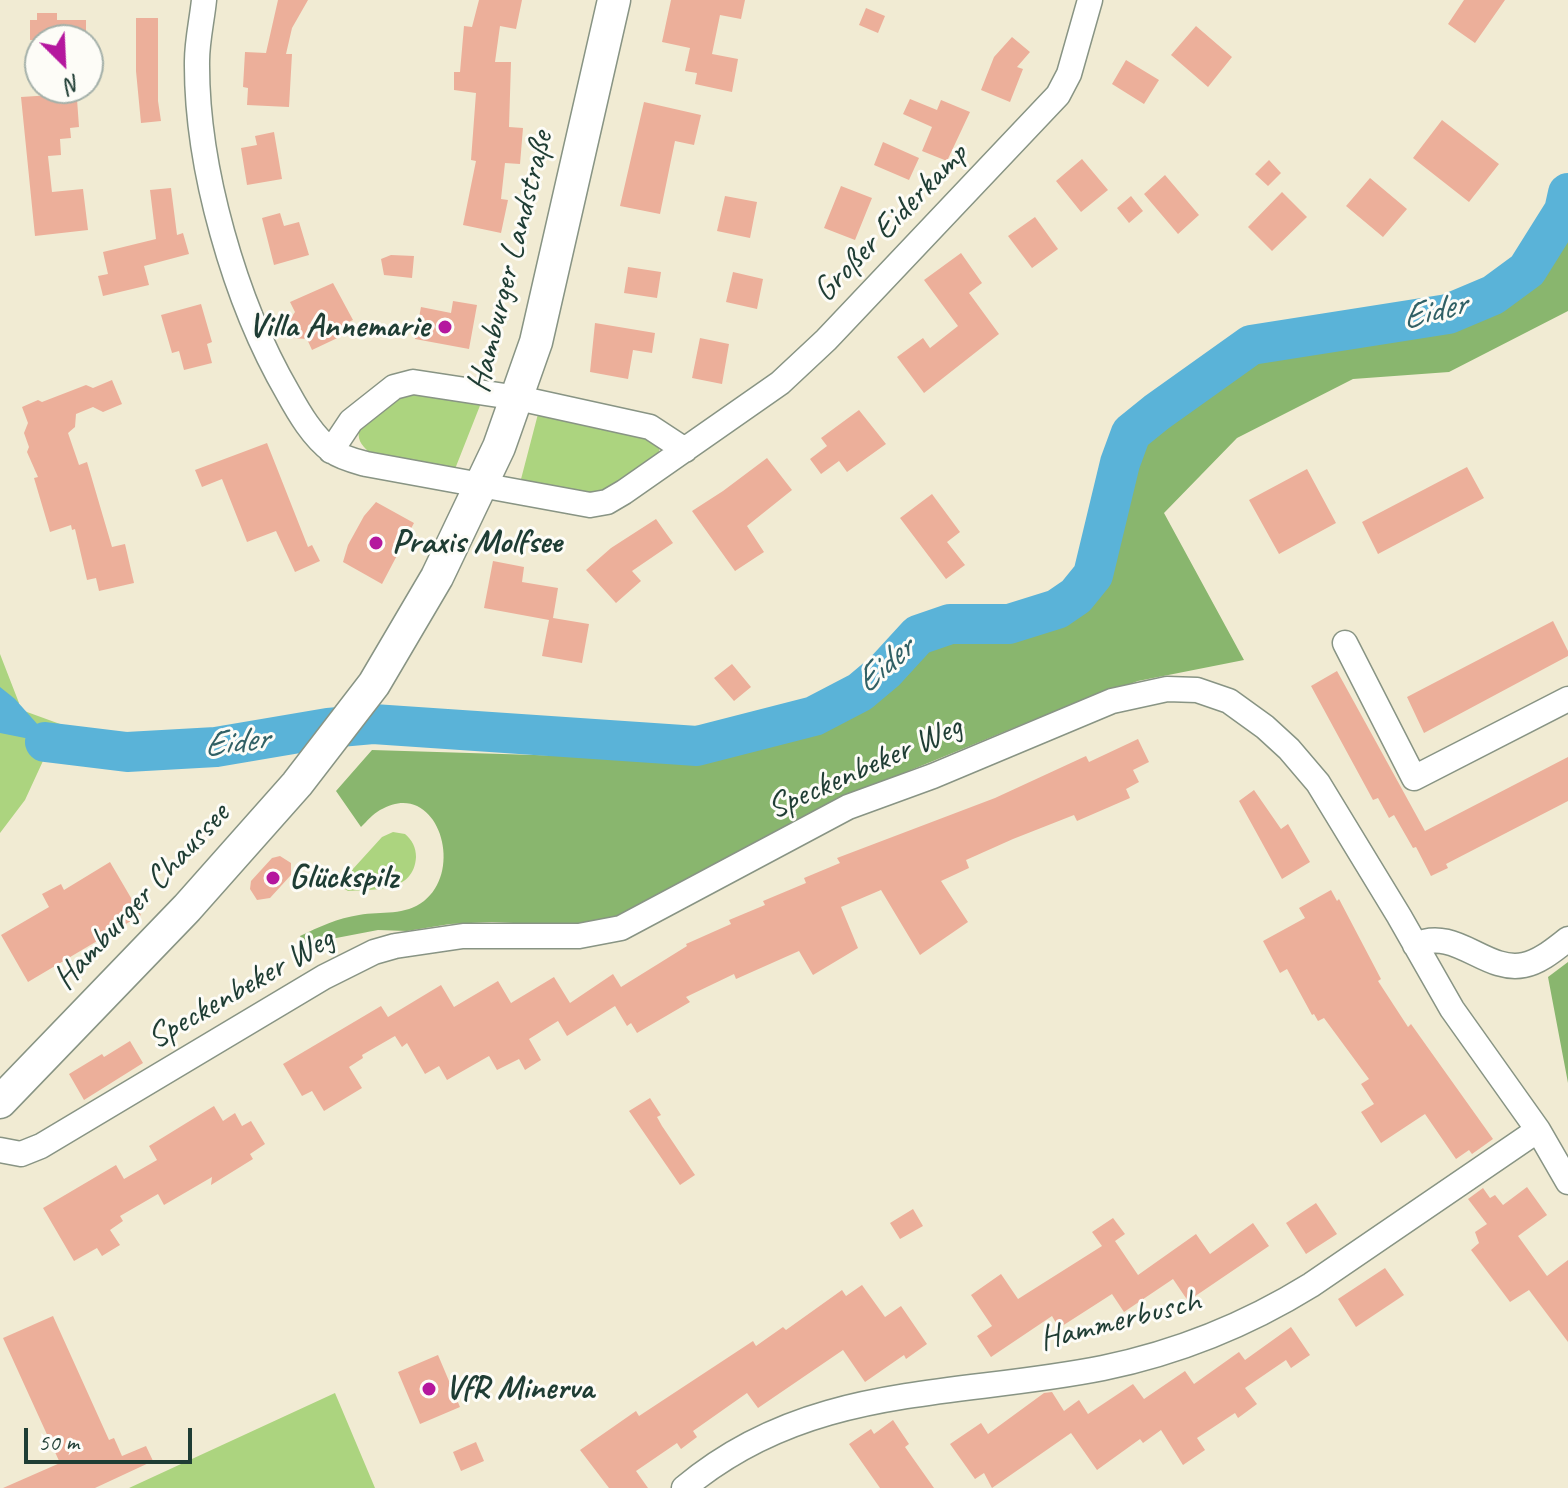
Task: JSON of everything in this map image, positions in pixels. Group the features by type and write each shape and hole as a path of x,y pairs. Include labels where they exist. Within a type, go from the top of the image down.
{"main road":[{"name":"Hamburger Landstraße","path":"437,577 482,486 518,398 536,342 614,0"},
{"name":"Hamburger Chaussee","path":"0,1102 187,908 297,784 374,684 437,577"}],"street":[{"path":"204,0 196,59 201,128 212,190 238,283 270,363 296,407 331,451 351,421 394,387 413,382 518,398 650,427 685,450"},
{"name":"Großer Eiderkamp","path":"331,451 366,464 482,486 590,505 607,502 780,383 826,340 1058,95 1069,74 1090,0"},
{"path":"1345,643 1414,778 1568,699"},
{"name":"Speckenbeker Weg","path":"0,1150 21,1154 41,1146 324,977 374,952 463,936 579,936 621,928 848,807 933,776 1112,701 1167,689 1197,690 1229,701 1289,749 1318,783 1452,1009 1538,1130 1568,1182"},
{"path":"1415,945 1429,938 1447,941 1513,966 1527,965 1568,939"},
{"name":"Hammerbusch","path":"684,1488 741,1446 820,1414 880,1400 1104,1368 1171,1350 1237,1324 1311,1285 1538,1130"}],"green space":[{"path":"1568,229 1568,311 1449,372 1353,379 1237,438 1164,513 1244,660 1138,681 1043,716 845,797 643,906 609,920 578,926 492,922 450,924 407,931 378,930 331,939 307,949 300,936 329,923 351,916 401,911 417,906 436,886 443,868 439,831 430,816 416,806 400,803 380,810 361,827 336,791 372,750 697,760 859,712 922,647 953,640 1013,640 1058,626 1085,604 1112,575 1135,455 1200,395 1254,362 1296,352 1444,331 1499,309 1535,283"},
{"path":"412,392 481,403 455,469 371,454 360,441 359,431 366,419 390,402"},
{"path":"538,414 656,438 660,447 657,459 599,495 520,483"},
{"path":"0,654 19,703 16,708 60,724 25,800 0,833"},
{"path":"393,832 405,834 414,847 414,869 408,877 391,887 380,889 348,891 343,888 342,881 382,837"},
{"path":"1568,962 1568,1083 1548,977"},
{"path":"335,1393 375,1488 129,1488"}],"water":[{"path":"0,687 47,735 45,742 0,733"}],"building":[{"path":"278,0 308,0 292,28 286,54 292,54 289,107 247,105 248,88 243,87 245,52 266,53"},
{"path":"479,0 522,0 516,29 500,26 495,62 511,62 509,127 523,128 520,164 505,163 501,199 508,200 501,233 463,225 476,161 471,160 476,93 454,90 454,72 460,72 464,26 472,27"},
{"path":"671,0 745,0 741,19 720,15 712,54 738,59 732,92 695,84 697,73 685,71 690,48 662,42"},
{"path":"1464,0 1505,0 1475,43 1448,24"},
{"path":"866,8 885,16 878,33 859,25"},
{"path":"37,13 57,13 57,20 86,20 86,24 30,24 30,20 37,20"},
{"path":"136,18 158,18 158,101 161,121 141,123 136,71"},
{"path":"1196,26 1232,57 1208,87 1171,55"},
{"path":"1012,37 1030,52 1017,67 1023,69 1010,102 981,90 994,57"},
{"path":"1126,60 1159,80 1144,104 1112,84"},
{"path":"21,97 24,97 24,104 77,104 79,127 70,128 71,138 60,139 61,155 48,156 52,192 83,189 88,230 35,236"},
{"path":"910,99 937,110 941,100 970,112 947,161 922,151 932,127 903,114"},
{"path":"644,102 701,115 694,145 675,141 660,214 620,206"},
{"path":"1442,120 1499,164 1469,202 1413,158"},
{"path":"274,132 282,179 247,185 241,148 257,145 255,136"},
{"path":"883,142 919,158 909,180 874,165"},
{"path":"1082,159 1108,190 1081,212 1056,181"},
{"path":"1269,160 1281,173 1268,186 1255,174"},
{"path":"1165,175 1199,215 1178,234 1144,194"},
{"path":"1370,178 1407,209 1383,237 1346,206"},
{"path":"841,186 872,198 855,240 824,228"},
{"path":"171,188 177,235 183,233 189,254 144,266 149,285 103,296 98,276 108,274 103,252 156,239 150,190"},
{"path":"1282,192 1307,217 1272,251 1248,227"},
{"path":"725,196 757,202 750,238 717,231"},
{"path":"1131,196 1143,211 1129,223 1117,208"},
{"path":"280,213 284,226 299,222 309,255 274,265 262,218"},
{"path":"1035,217 1058,249 1032,268 1008,236"},
{"path":"961,253 982,283 969,293 999,334 924,393 897,357 923,338 930,348 958,326 924,280"},
{"path":"391,255 414,256 412,278 384,275 381,259"},
{"path":"628,267 661,272 657,298 624,293"},
{"path":"733,272 763,279 757,309 726,302"},
{"path":"333,283 353,320 344,324 348,333 312,350 307,339 293,338 287,324 295,312 290,302"},
{"name":"Villa Annemarie","path":"453,301 477,305 469,349 415,339 421,307 451,313"},
{"path":"201,304 212,342 207,344 212,363 184,370 179,351 172,353 161,315"},
{"path":"595,323 655,333 652,353 633,350 628,379 590,372"},
{"path":"700,338 729,344 722,384 692,378"},
{"path":"112,380 122,404 103,412 93,407 76,414 75,427 68,433 79,465 87,462 112,547 125,544 134,583 99,591 96,578 87,580 75,529 72,530 71,525 50,532 34,478 38,477 27,452 29,447 24,433 28,423 22,407 86,385 93,388"},
{"path":"859,410 886,444 847,472 839,461 821,474 810,459 827,446 821,438"},
{"path":"267,443 308,547 312,545 320,561 295,572 276,531 247,542 222,479 202,487 195,470"},
{"path":"767,458 792,490 747,526 764,552 735,571 692,511"},
{"path":"1467,467 1484,498 1378,554 1362,522"},
{"path":"1307,469 1336,523 1279,554 1249,500"},
{"path":"932,494 960,532 947,542 965,565 946,579 900,518"},
{"name":"Praxis Molfsee","path":"376,502 414,523 382,584 343,562 348,545 364,516"},
{"path":"656,519 673,543 632,571 641,581 616,603 586,570 611,548"},
{"path":"493,561 524,567 522,582 558,588 553,618 589,624 582,663 542,656 549,620 484,608"},
{"path":"1553,621 1568,656 1424,733 1407,697"},
{"path":"732,664 751,687 734,701 714,678"},
{"path":"1337,671 1425,831 1568,757 1568,801 1446,864 1448,868 1431,876 1394,815 1389,818 1378,798 1373,800 1311,686"},
{"path":"1138,739 1149,762 1133,770 1139,782 1126,789 1130,798 1077,821 1074,815 1013,839 966,860 969,868 941,881 968,922 920,955 881,890 841,907 858,948 813,975 799,951 736,979 734,974 686,997 690,1002 637,1033 631,1023 627,1026 615,1006 567,1036 558,1021 529,1039 541,1060 525,1070 519,1059 497,1070 489,1056 447,1080 439,1066 425,1074 407,1043 402,1047 395,1036 362,1055 363,1058 349,1067 362,1088 324,1111 312,1091 302,1096 283,1064 381,1006 388,1017 441,985 454,1007 498,981 511,1003 554,977 570,1003 613,974 621,987 686,944 731,924 729,920 765,905 763,901 806,883 804,878 840,863 837,858 995,798 1086,756 1089,762"},
{"path":"1254,790 1281,829 1288,824 1310,862 1282,879 1239,801"},
{"path":"280,856 291,863 291,875 270,898 257,900 250,889 251,881 272,858"},
{"path":"110,862 141,915 28,982 1,935 49,907 42,894 61,884 64,890"},
{"path":"1331,890 1337,901 1339,899 1381,979 1378,981 1408,1027 1411,1024 1493,1139 1472,1154 1469,1150 1456,1159 1425,1114 1381,1143 1361,1112 1374,1104 1361,1084 1369,1079 1324,1018 1318,1021 1312,1015 1287,969 1280,973 1263,941 1305,918 1299,908"},
{"path":"130,1041 143,1063 84,1100 69,1074"},
{"path":"650,1098 661,1115 657,1117 662,1126 695,1175 680,1185 629,1111"},
{"path":"214,1106 223,1121 235,1113 242,1126 251,1121 265,1144 250,1154 253,1159 211,1185 212,1177 164,1205 158,1194 120,1216 123,1221 110,1230 120,1245 102,1256 97,1248 74,1261 43,1208 116,1165 124,1179 157,1160 149,1146"},
{"path":"1527,1187 1547,1215 1518,1236 1547,1276 1568,1260 1568,1342 1529,1290 1510,1302 1471,1250 1479,1243 1475,1232 1487,1224 1468,1199 1483,1188 1490,1198 1495,1195 1503,1205"},
{"path":"1316,1203 1337,1234 1306,1254 1286,1223"},
{"path":"913,1209 923,1226 900,1239 890,1223"},
{"path":"1113,1218 1125,1234 1115,1241 1138,1275 1196,1234 1210,1254 1253,1223 1269,1246 1188,1301 1173,1279 1124,1312 1112,1294 1059,1328 1052,1316 991,1357 977,1336 992,1326 971,1295 1001,1274 1018,1299 1102,1246 1092,1232"},
{"path":"1385,1268 1404,1295 1356,1327 1338,1299"},
{"path":"862,1285 885,1317 901,1306 927,1344 906,1359 904,1355 865,1382 843,1350 758,1408 747,1393 693,1431 697,1437 681,1449 677,1443 636,1471 648,1488 609,1488 580,1450 636,1411 639,1416 753,1341 756,1346 783,1327 786,1330 842,1290 846,1296"},
{"path":"53,1316 109,1440 114,1438 122,1456 146,1446 153,1461 95,1488 3,1488 60,1463 3,1338"},
{"path":"1291,1327 1310,1355 1291,1368 1286,1360 1245,1388 1257,1404 1238,1418 1235,1413 1197,1438 1205,1450 1183,1465 1161,1430 1143,1443 1140,1439 1097,1470 1071,1433 992,1488 984,1473 975,1479 950,1444 981,1423 988,1434 1044,1393 1052,1392 1064,1411 1079,1400 1088,1414 1133,1384 1144,1399 1185,1371 1194,1384 1239,1352 1245,1360"},
{"name":"VfR Minerva","path":"438,1355 460,1407 420,1424 398,1372"},
{"path":"893,1420 909,1444 905,1447 934,1488 880,1488 849,1444 871,1429 874,1434"},
{"path":"476,1442 484,1461 461,1471 453,1452"}],"waterway":[{"name":"Eider","path":"45,742 127,752 216,747 328,728 373,724 697,746 814,716 860,692 885,671 918,635 950,624 1009,624 1057,609 1076,596 1093,575 1120,463 1131,433 1251,345 1448,314 1493,295 1527,270 1564,211 1568,193"}],"place":[{"name":"Villa Annemarie","path":"445,327"},
{"name":"Praxis Molfsee","path":"376,543"},
{"name":"Glückspilz","path":"273,878"},
{"name":"VfR Minerva","path":"429,1389"}]}
